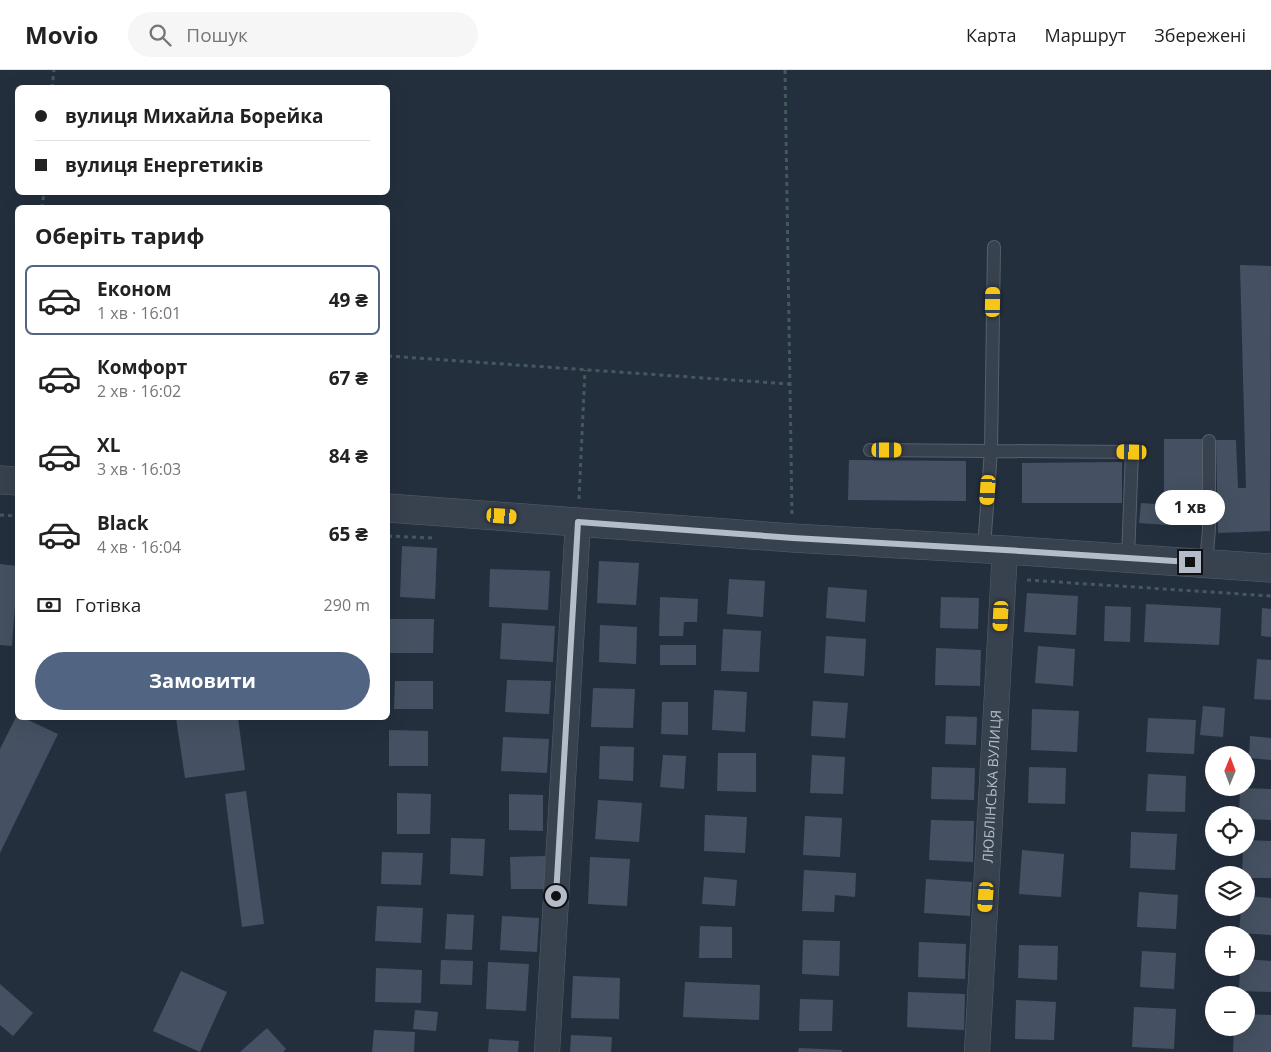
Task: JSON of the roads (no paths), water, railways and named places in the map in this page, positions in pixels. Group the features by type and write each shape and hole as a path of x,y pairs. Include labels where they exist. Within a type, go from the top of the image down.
{"street":[{"path":"0,480 15,481"},
{"path":"390,508 793,538 994,549 1271,568"},
{"path":"547,1052 578,522"},
{"name":"ЛЮБЛІНСЬКА ВУЛИЦЯ","path":"977,1052 994,549"}],"lane":[{"path":"994,247 991,450 994,549"},
{"path":"1206,564 1209,529 1209,441"},
{"path":"870,450 1132,452 1128,558"}]}
